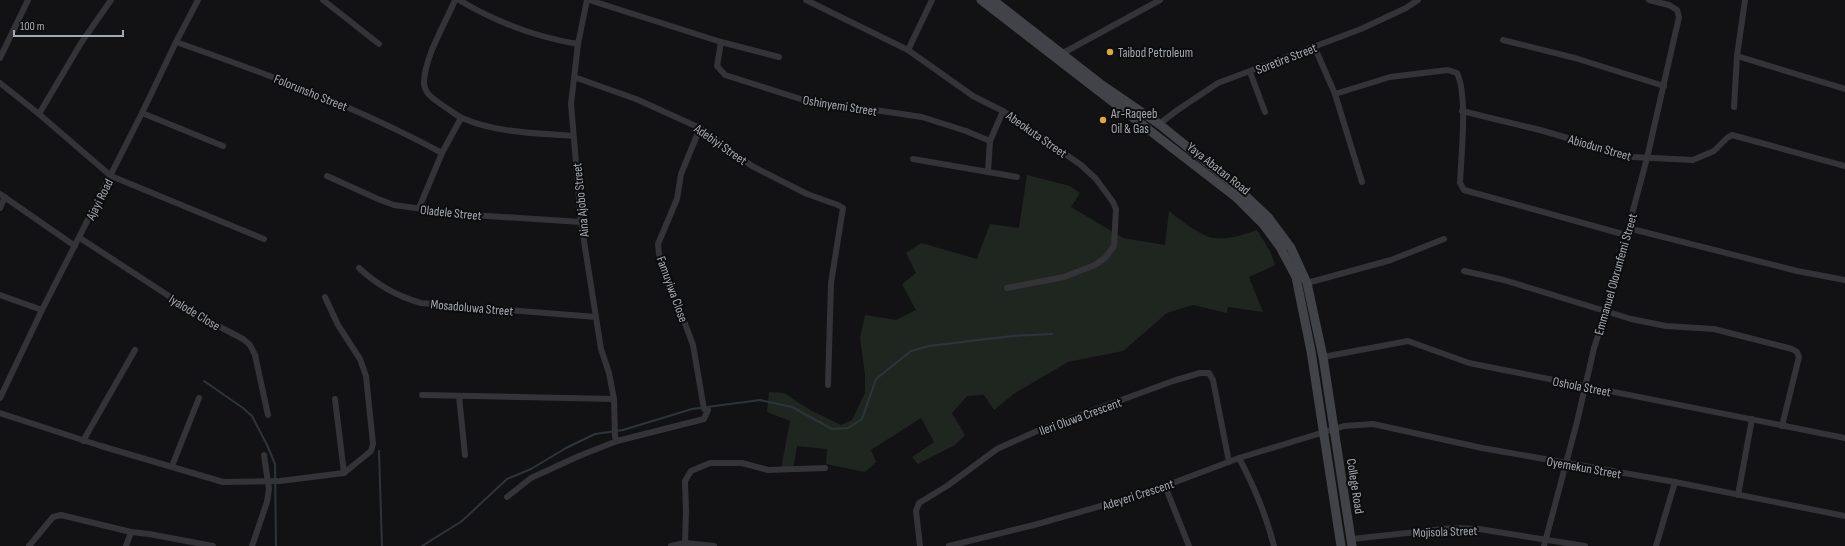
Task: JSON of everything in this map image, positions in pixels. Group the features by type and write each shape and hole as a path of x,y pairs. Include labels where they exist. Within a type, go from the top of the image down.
{"main road":[{"name":"Yaya Abatan Road","path":"981,0 1237,198 1263,224 1280,247 1296,277 1311,351 1324,433"},
{"name":"Yaya Abatan Road","path":"993,0 1063,53 1102,85 1158,124 1230,182 1268,217 1290,248 1307,283 1323,357 1334,430"},
{"name":"College Road","path":"1334,430 1352,542"},
{"name":"College Road","path":"1324,433 1340,546"}],"street":[{"path":"0,58 28,0"},
{"path":"39,114 74,54 111,0"},
{"name":"Ajayi Road","path":"0,398 42,310 80,238 198,0"},
{"path":"323,0 379,44"},
{"path":"455,0 433,49 424,83 426,91 431,97 462,118 509,130 573,136"},
{"path":"459,0 486,16 519,30 578,44"},
{"path":"588,0 721,42 778,57"},
{"name":"Aina Ajobo Street","path":"588,0 578,44 571,104 573,136 581,222 601,349 609,373 614,399 616,439"},
{"name":"Abeokuta Street","path":"806,0 908,50 973,96 1003,111 1081,165 1096,179 1113,202 1116,209 1114,246 1105,258 1095,265 1064,277 1007,288"},
{"path":"908,50 932,0"},
{"path":"1063,53 1160,0"},
{"name":"Soretire Street","path":"1158,124 1179,108 1218,83 1315,48 1361,29 1406,8 1418,0"},
{"name":"Emmanuel Olorunfemi Street","path":"1545,543 1594,348 1606,311 1647,158 1679,17 1677,10 1669,5 1649,0"},
{"path":"1734,107 1737,56 1745,0"},
{"path":"1503,40 1575,58 1664,86"},
{"name":"Folorunsho Street","path":"176,42 280,79 344,105 395,128 442,153"},
{"name":"Oshinyemi Street","path":"721,42 717,66 720,72 726,75 814,103 841,105 922,117 966,131 990,141"},
{"path":"1315,48 1334,94 1362,182"},
{"path":"1737,56 1845,89"},
{"path":"1334,94 1390,77 1448,70 1457,73 1460,80 1462,111 1460,183 1464,190 1470,194 1546,212 1626,235"},
{"path":"1250,72 1265,112"},
{"name":"Adebiyi Street","path":"574,78 636,100 700,128 752,166 807,194 838,204 842,208 831,283 828,385"},
{"path":"0,83 39,114 111,176 264,239"},
{"path":"988,172 990,141 1003,111"},
{"name":"Abiodun Street","path":"1462,111 1540,130 1633,157 1693,160 1714,151 1732,135 1845,166"},
{"path":"142,113 223,146"},
{"path":"419,208 442,153 462,118"},
{"name":"Famuyiwa Close","path":"616,439 704,419 706,409 693,345 659,254 658,244 677,199 681,174 700,128"},
{"path":"913,159 1017,177"},
{"name":"Oladele Street","path":"327,176 378,200 394,205 458,214 581,222"},
{"path":"0,208 3,195 75,246"},
{"path":"1628,228 1797,271 1845,280"},
{"name":"Iyalode Close","path":"80,238 201,317 243,339 250,345 255,356 268,415"},
{"path":"1307,283 1391,260 1444,239"},
{"name":"Mosadoluwa Street","path":"358,268 388,291 402,298 421,303 596,317"},
{"path":"1464,271 1504,280 1606,311 1666,326 1714,329 1792,349 1798,352 1799,357 1782,426"},
{"path":"0,295 42,310"},
{"path":"0,413 83,441 223,482 274,481 344,472 371,452 373,444 366,376 360,359 338,325 325,298"},
{"name":"Oshola Street","path":"1323,357 1408,341 1469,363 1845,438"},
{"path":"83,441 135,350"},
{"name":"Ileri Oluwa Crescent","path":"920,546 916,511 918,503 947,486 991,452 1037,431 1173,381 1200,373 1210,373 1213,380 1228,462"},
{"path":"422,395 614,399"},
{"path":"459,396 465,454"},
{"path":"172,466 199,398"},
{"path":"336,399 344,472"},
{"path":"1738,495 1752,419"},
{"name":"Oyemekun Street","path":"1324,433 1344,426 1373,424 1461,444 1566,464 1675,482 1845,516"},
{"name":"Adeyeri Crescent","path":"949,546 1034,526 1165,486 1239,458 1324,433"},
{"path":"507,497 531,478 616,439"},
{"path":"252,546 274,481 264,455"},
{"path":"1239,458 1257,494 1274,546"},
{"path":"685,543 685,481 691,471 710,463 742,464 768,470 825,468"},
{"path":"1656,546 1675,482"},
{"path":"1165,486 1189,546"},
{"path":"29,546 53,517 67,515 86,522 131,532 213,546"},
{"name":"Mojisola Street","path":"1352,542 1453,528 1480,529 1545,543 1585,546"},
{"path":"126,546 131,532"},
{"path":"671,546 685,543 714,546"}],"shaded area":[{"path":"1027,175 1070,186 1080,193 1071,207 1123,238 1165,245 1169,211 1191,227 1210,237 1230,238 1257,230 1270,251 1275,265 1249,277 1263,312 1228,307 1227,313 1193,305 1167,313 1123,351 1068,362 1015,393 994,410 984,395 967,396 952,413 965,435 955,445 918,464 912,457 934,442 921,418 871,450 876,462 865,472 826,464 827,449 797,446 793,470 781,469 790,421 767,412 769,392 784,393 812,411 841,425 852,420 865,393 865,374 860,338 865,315 896,320 916,310 902,284 916,273 906,253 921,243 977,259 990,224 1019,228"}],"waterway":[{"path":"422,546 462,521 507,479 531,469 566,448 595,434 623,430 692,409 760,400 792,407 832,429 848,428 862,419 876,379 911,351 929,346 1012,336 1052,334"},
{"path":"204,381 252,416 267,445 275,464 276,546"},
{"path":"379,451 382,546"}],"place":[{"name":"Taibod Petroleum","path":"1110,52"},
{"name":"Ar-Raqeeb Oil & Gas","path":"1103,120"}]}
